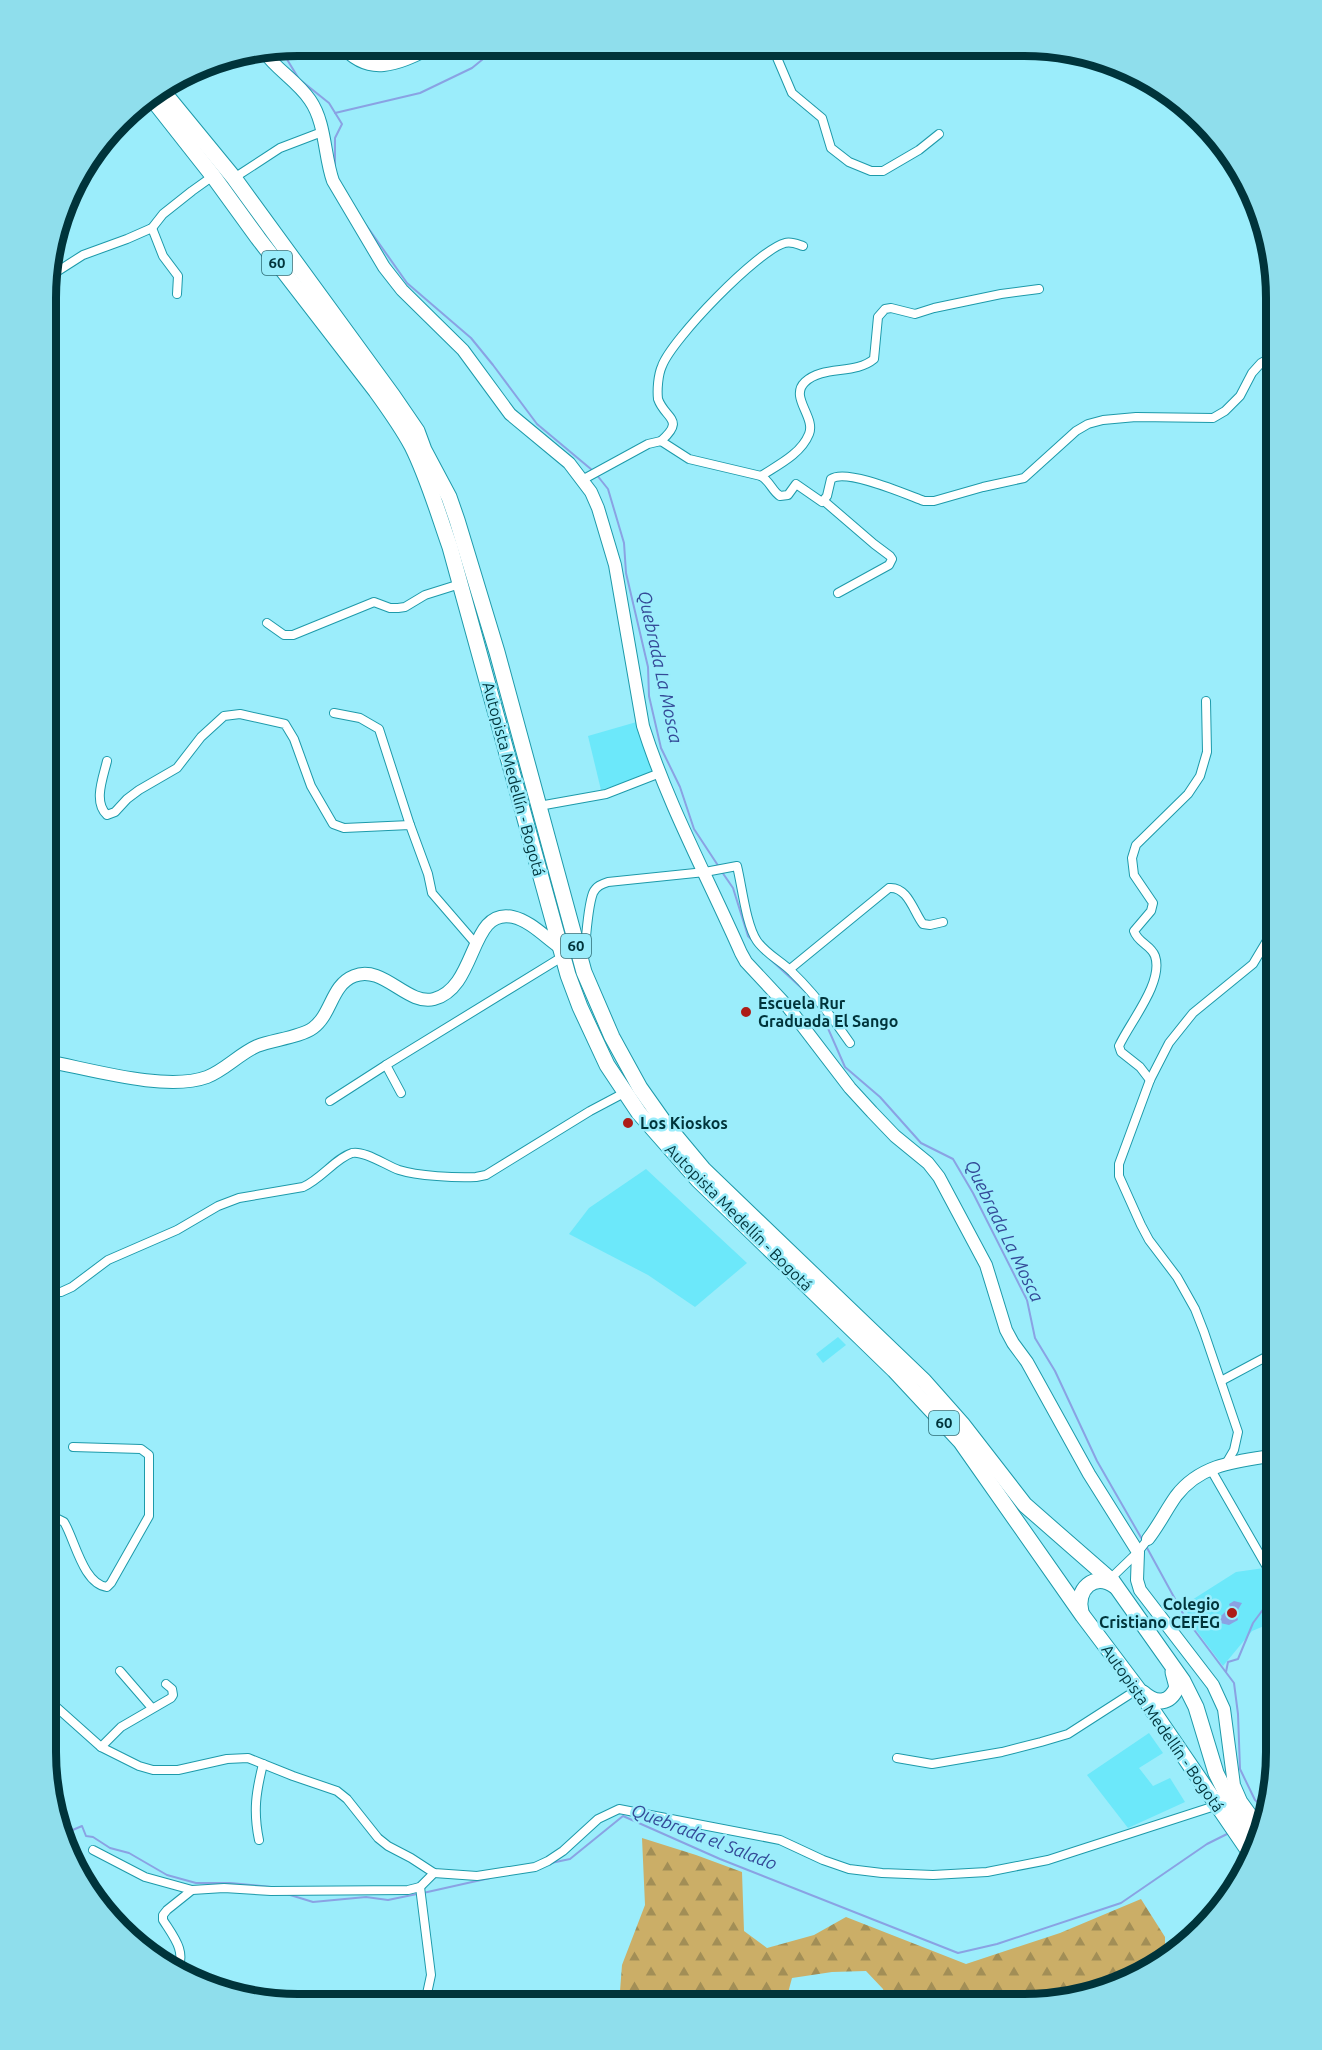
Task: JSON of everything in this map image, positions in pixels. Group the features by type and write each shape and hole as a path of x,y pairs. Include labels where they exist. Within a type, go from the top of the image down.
{"highway":[{"name":"Autopista Medellín - Bogotá","path":"166,95 234,178 417,431 424,450 439,476 454,512 478,586 584,972 612,1038 640,1088 664,1122 704,1170 924,1381 963,1425 1024,1505 1114,1584 1183,1681 1196,1707 1216,1773 1230,1801 1252,1834"},
{"name":"Autopista Medellín - Bogotá","path":"155,102 376,391 413,449 434,499 450,547 492,694 560,951 593,1036 624,1093 688,1170 894,1370 961,1442 1083,1616 1138,1689 1246,1849"},
{"path":"1083,1616 1079,1602 1086,1586 1094,1581 1114,1584"},
{"path":"1138,1689 1152,1700 1160,1702 1171,1698 1177,1687 1177,1680 1168,1657"}],"street":[{"path":"353,56 369,64 384,66 412,56"},
{"path":"776,56 792,93 822,118 831,148 849,162 871,171 883,171 919,150 939,134"},
{"path":"269,58 295,82 310,100 322,132 328,167 333,181 384,267 402,290 463,350 510,414 552,447 586,478 598,508 615,565 643,726 675,811 711,871 746,962 788,1007 872,1112 895,1136 928,1163 939,1177 986,1265 1012,1343 1027,1362 1089,1474 1143,1546 1137,1580 1140,1590 1213,1685 1220,1698 1224,1709 1234,1785 1241,1801 1256,1822"},
{"path":"234,178 280,148 322,132"},
{"path":"57,271 83,255 152,228 163,214 213,176"},
{"path":"152,228 163,256 178,276 177,294"},
{"path":"586,478 648,444 661,441 670,433 673,419 658,399 662,367 678,339 734,280 773,250 790,242 803,246"},
{"path":"761,476 792,456 803,445 810,433 811,427 800,397 800,387 814,375 857,367 874,359 878,317 885,309 891,308 915,314 1001,294 1039,289"},
{"path":"824,501 831,478 839,475 856,478 924,501 934,501 1024,478 1076,430 1088,424 1136,417 1213,418 1225,411 1240,396 1252,373 1266,360"},
{"path":"661,441 689,459 761,476 780,496 788,495 796,484 819,501 824,501 890,556 889,564 838,593"},
{"path":"267,623 284,635 293,635 374,602 390,608 398,608 425,595 460,584"},
{"path":"1150,1080 1140,1067 1121,1052 1119,1046 1140,1010 1157,971 1154,952 1140,942 1134,932 1151,911 1153,903 1134,875 1132,858 1136,844 1188,794 1200,776 1207,752 1206,701"},
{"path":"334,712 360,717 379,729 428,874 432,893 476,944"},
{"path":"107,761 100,804 107,815 115,812 139,790 177,768 201,737 224,716 240,714 280,723 288,728 311,786 333,824 344,828 410,825"},
{"path":"539,806 606,794 660,773"},
{"path":"584,972 593,891 598,886 608,882 737,866 750,926 758,941 820,1000 850,1043"},
{"path":"790,969 889,888 900,891 912,904 923,924 943,922"},
{"path":"56,1063 169,1083 204,1078 216,1073 256,1047 311,1029 324,1016 337,989 347,979 356,975 371,974 426,1000 446,994 458,983 466,971 476,944 489,922 501,917 514,917 531,925 560,951 330,1101"},
{"path":"1227,1462 1234,1450 1238,1432 1195,1309 1177,1277 1149,1240 1119,1176 1119,1164 1150,1080 1168,1043 1193,1013 1253,964 1266,942"},
{"path":"386,1065 401,1092"},
{"path":"56,1292 72,1287 108,1260 163,1237 218,1206 239,1198 310,1184 325,1174 339,1160 352,1153 363,1155 403,1172 476,1177 486,1175 590,1111 624,1093"},
{"path":"1221,1381 1266,1357"},
{"path":"56,1519 64,1522 86,1572 100,1586 107,1587 149,1516 149,1455 146,1451 133,1448 73,1447"},
{"path":"1114,1584 1190,1480 1210,1468 1227,1462 1266,1456"},
{"path":"1210,1468 1266,1565"},
{"path":"120,1671 152,1708"},
{"path":"100,1747 121,1727 171,1698 172,1689 166,1684"},
{"path":"897,1758 932,1764 1002,1752 1050,1740 1068,1734 1138,1689"},
{"path":"56,1707 100,1747 139,1766 153,1770 178,1770 227,1759 248,1758 337,1791 347,1799 378,1839 434,1873 477,1876 535,1867 563,1851 598,1819 619,1809 780,1840 849,1869 933,1875 987,1872 1048,1860 1218,1805"},
{"path":"259,1840 255,1818 256,1794 263,1764"},
{"path":"93,1850 145,1877 192,1890 224,1888 271,1891 408,1890 420,1887 434,1873"},
{"path":"420,1887 431,1975 427,1994"},
{"path":"179,1963 182,1958 180,1948 163,1920 163,1915 166,1910 192,1890"}],"shaded area":[{"path":"640,721 657,772 601,790 588,736"},
{"path":"646,1169 747,1263 695,1307 648,1275 569,1234 589,1208"},
{"path":"838,1337 846,1345 823,1363 816,1354"},
{"name":"Colegio Cristiano CEFEG","path":"1266,1570 1266,1625 1252,1631 1223,1666 1193,1626 1184,1605 1236,1572"},
{"path":"1234,1601 1242,1603 1236,1613 1238,1620 1229,1625 1216,1622 1216,1616 1221,1616 1230,1607 1229,1604"},
{"path":"1149,1733 1163,1753 1139,1768 1153,1786 1170,1778 1185,1802 1128,1828 1087,1775"}],"green space":[{"path":"642,1838 742,1872 744,1931 767,1948 814,1935 846,1917 966,1964 1060,1933 1141,1899 1165,1937 1165,1949 1131,1970 1102,1982 1072,1990 1040,1994 884,1994 883,1989 866,1971 832,1972 792,1978 788,1994 620,1994 622,1965 645,1905"}],"waterway":[{"name":"Quebrada La Mosca","path":"285,56 299,79 329,103 342,124 335,138 335,165"},
{"path":"335,113 420,93 472,68 487,56"},
{"name":"Quebrada La Mosca","path":"366,225 407,283 471,338 537,424 592,470"},
{"name":"Quebrada La Mosca","path":"596,474 608,489 624,543 626,573 648,667 649,696 661,748 680,787 694,829 719,867"},
{"name":"Quebrada La Mosca","path":"722,872 733,888 748,936 752,940"},
{"name":"Quebrada La Mosca","path":"770,959 806,992"},
{"name":"Quebrada La Mosca","path":"819,1008 845,1067 880,1097 921,1143 953,1159 973,1193 1027,1300 1035,1338 1055,1371 1097,1461 1143,1541"},
{"name":"Quebrada La Mosca","path":"1146,1546 1186,1619 1234,1683 1238,1714 1240,1769 1255,1800 1261,1805"},
{"path":"1226,1672 1228,1662 1238,1659 1253,1623 1266,1605"},
{"name":"Quebrada el Salado","path":"551,1863 570,1859 623,1816 720,1859 958,1953 997,1944 1121,1903 1207,1844 1227,1834"},
{"name":"Quebrada el Salado","path":"69,1832 82,1826 86,1836 93,1837 110,1848 129,1853 167,1875 196,1883 230,1883 271,1887"},
{"name":"Quebrada el Salado","path":"423,1893 490,1878"},
{"name":"Quebrada el Salado","path":"287,1894 313,1902 366,1897 388,1900 417,1894"}],"place":[{"name":"Escuela Rur Graduada El Sango","path":"746,1012"},
{"name":"Los Kioskos","path":"628,1123"},
{"name":"Colegio Cristiano CEFEG","path":"1232,1613"}]}
